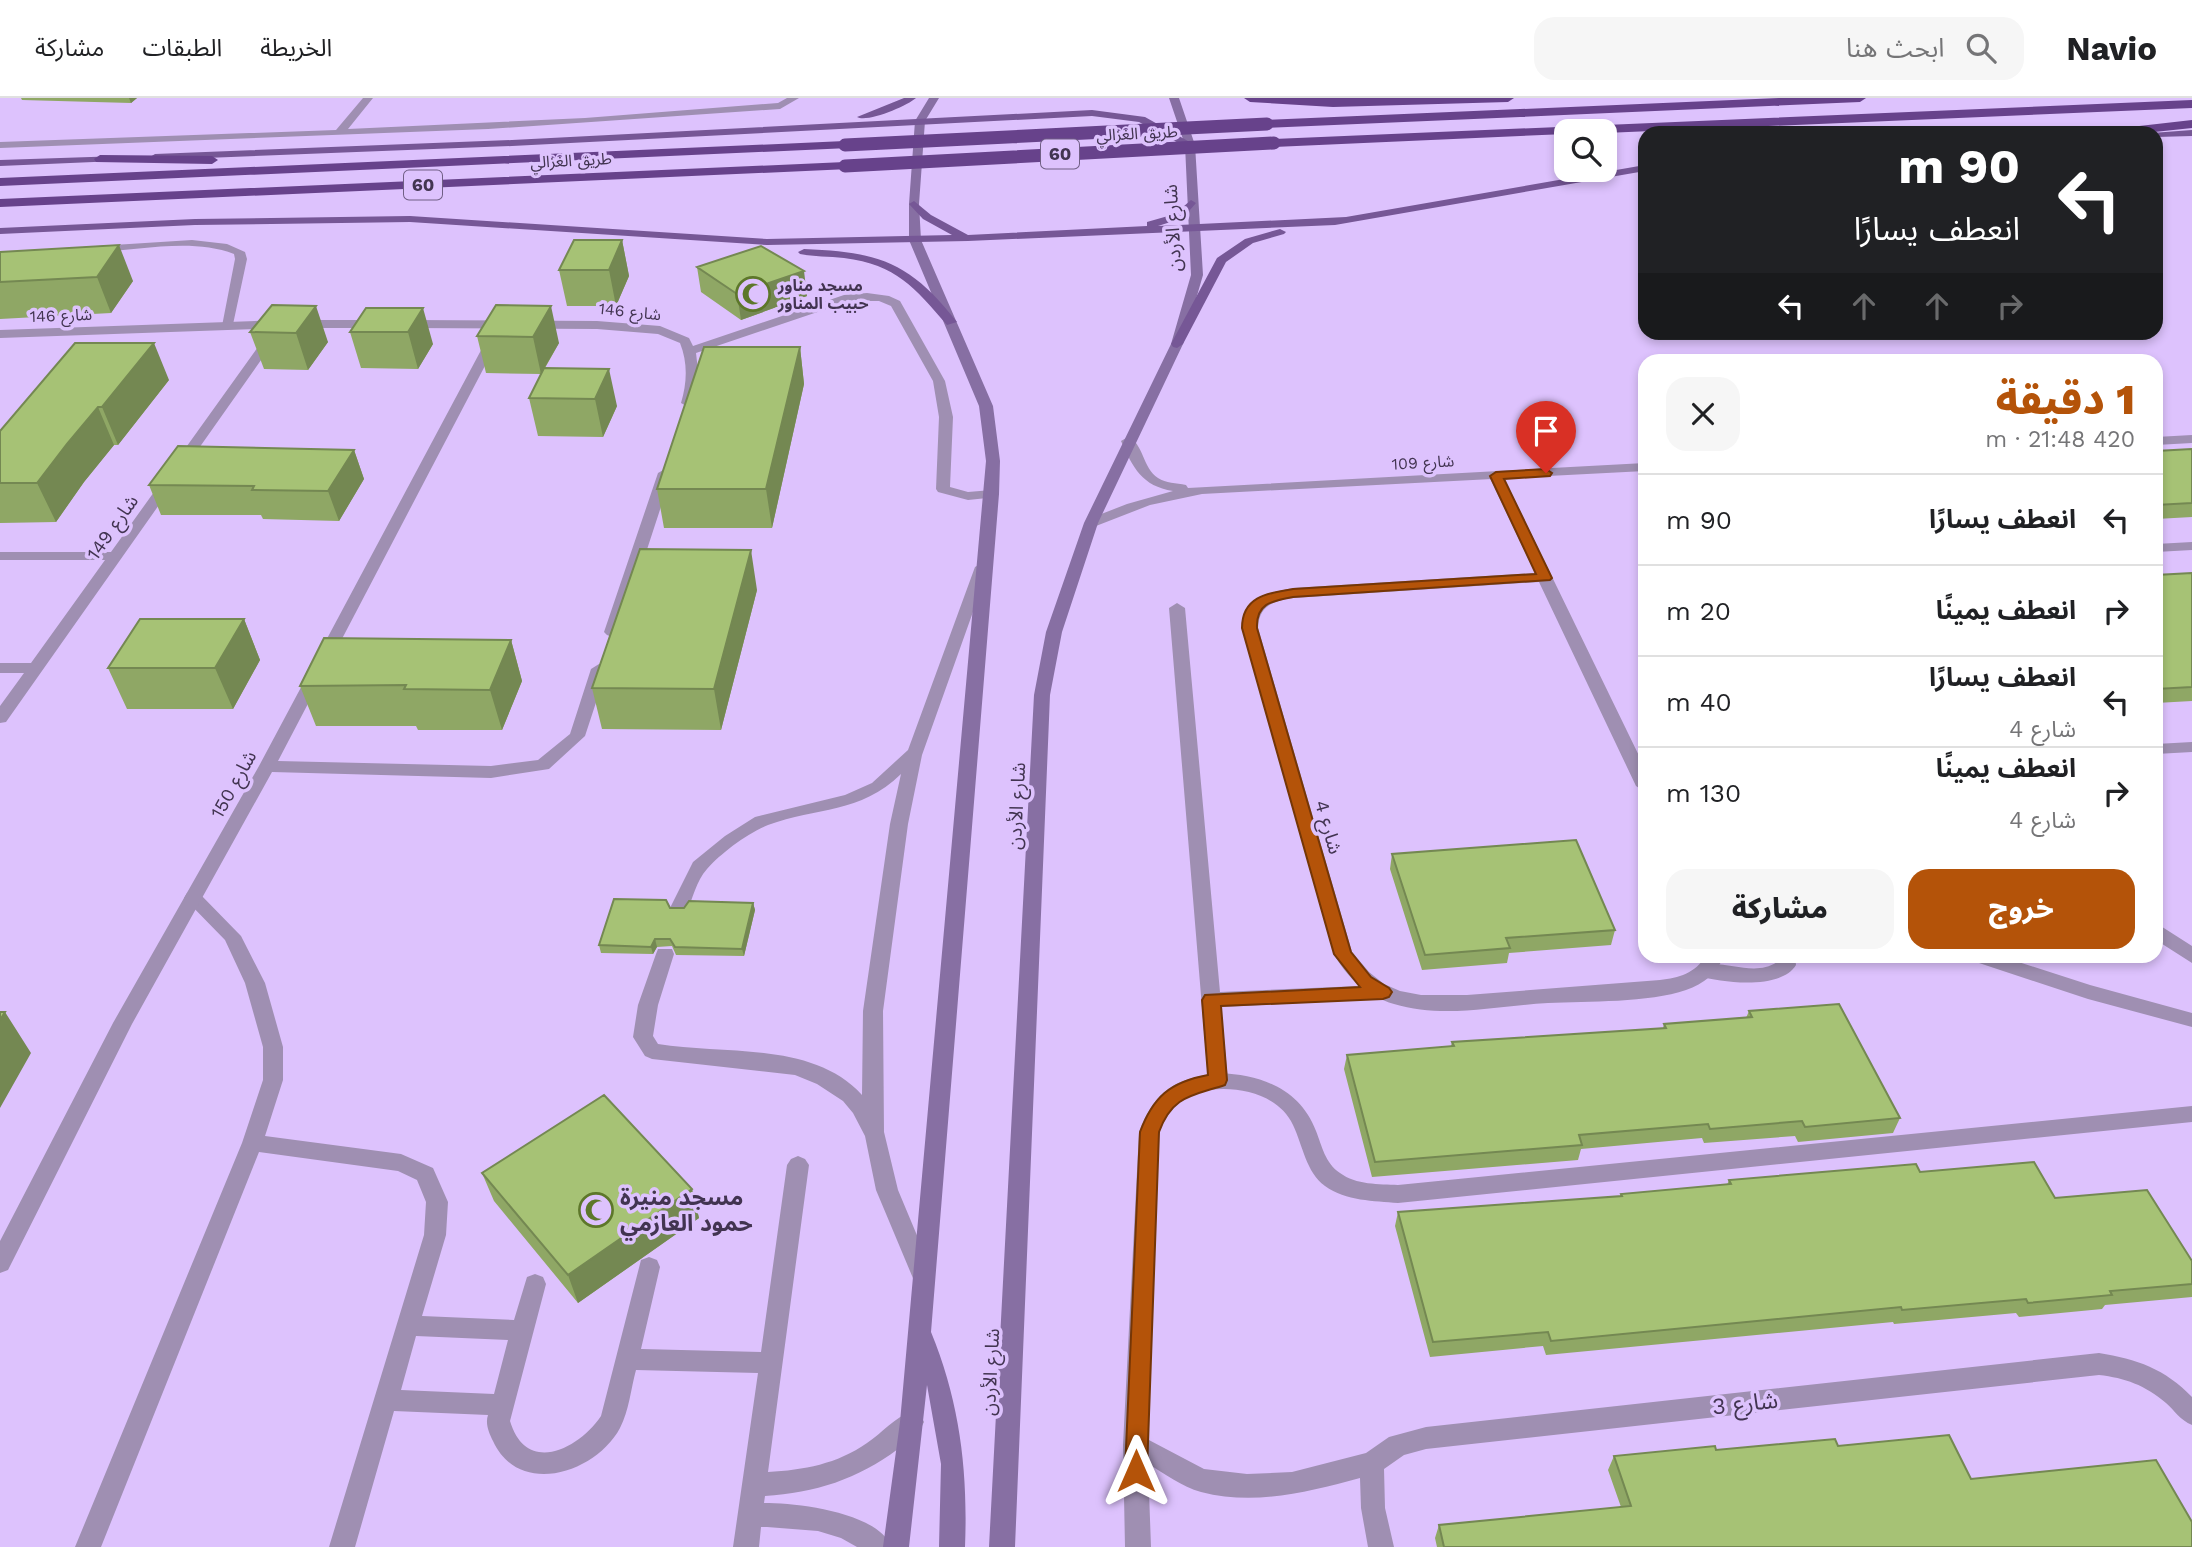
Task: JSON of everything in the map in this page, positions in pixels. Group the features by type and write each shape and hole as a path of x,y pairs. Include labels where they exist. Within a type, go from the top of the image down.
{"highway":[{"path":"1250,98 1333,103 1508,98"},
{"name":"طريق الغزالي","path":"0,182 1860,98"},
{"name":"طريق الغزالي","path":"1664,126 2192,103"},
{"path":"2163,127 2192,124"},
{"name":"طريق الغزالي","path":"0,205 1638,127"},
{"path":"100,159 237,160 665,153"}],"main road":[{"path":"785,129 869,116 911,98"},
{"path":"895,1547 912,1422 923,1276 941,1111 988,550 993,461 986,406 915,240 914,204 920,121 934,98"},
{"name":"شارع الأردن","path":"1003,1547 1042,695 1054,632 1091,523 1128,441 1177,344 1196,275 1190,145 1174,98"},
{"path":"0,163 1113,114 1141,119 1190,145"},
{"path":"2163,134 2192,133"},
{"path":"1177,344 1221,260 1234,249 1268,235 1638,169"},
{"path":"1079,234 1161,222 1179,216 1191,203"},
{"path":"914,204 946,228 968,238"},
{"path":"0,231 195,222 410,219 623,235 767,242 1079,234 1345,220"},
{"path":"623,235 723,248 820,253 869,260 907,275 951,322"},
{"path":"919,1330 935,1367 953,1442 955,1479 952,1547"}],"street":[{"path":"341,132 368,98"},
{"path":"0,145 341,132 736,110 780,106 794,98"},
{"path":"82,250 205,244 232,247 239,252 241,258 228,326"},
{"path":"684,415 693,389 690,351 848,298 867,295 887,299 896,304 939,381 946,417 943,489 957,495 992,494"},
{"name":"شارع 146","path":"0,334 281,324 597,325 660,330 685,341 690,351"},
{"name":"شارع 149","path":"0,718 281,324"},
{"name":"شارع 150","path":"0,1263 123,1023 267,766 501,324"},
{"path":"2163,440 2192,439"},
{"name":"شارع 109","path":"1128,441 1142,474 1163,486 1202,490"},
{"path":"267,766 491,772 543,765 577,736 672,453"},
{"name":"شارع 109","path":"1091,523 1129,505 1162,496 1202,490 1638,467"},
{"path":"1496,476 1638,771"},
{"path":"2163,548 2192,546"},
{"path":"923,1276 883,1177 875,1135 871,1060 873,1011 899,824 915,752 988,550"},
{"path":"0,556 115,556"},
{"name":"شارع 4","path":"1545,578 1293,593 1273,596 1258,604 1249,615 1250,628 1343,954 1365,982 1383,992 1404,999 1446,1003 1661,988 1695,979 1711,963"},
{"path":"1177,608 1218,1080"},
{"path":"0,668 36,668"},
{"path":"2163,749 2192,747"},
{"path":"679,908 699,866 731,840 761,821 850,800 878,787 915,752"},
{"path":"88,1547 252,1143 273,1080 273,1047 256,983 232,936 193,898"},
{"path":"2163,935 2192,956"},
{"path":"666,954 648,1005 643,1037 652,1051 678,1056 735,1057 782,1065 826,1077 856,1099 875,1135"},
{"path":"1711,963 1751,975 1772,973 1786,963"},
{"path":"2001,963 2088,992 2192,1020"},
{"path":"1211,1000 1383,992"},
{"path":"1138,1547 1135,1445 1149,1132 1157,1112 1172,1096 1194,1085 1218,1080 1244,1082 1268,1091 1290,1104 1304,1125 1325,1173 1342,1186 1398,1194 2192,1114"},
{"path":"252,1143 401,1163 425,1174 437,1202 435,1235 342,1547"},
{"path":"746,1547 798,1166"},
{"path":"535,1284 498,1420 500,1436 508,1449 520,1458 536,1463 554,1463 589,1448 612,1420 649,1267"},
{"path":"408,1326 522,1330"},
{"path":"627,1359 770,1363"},
{"name":"شارع 3","path":"1135,1445 1200,1479 1247,1486 1292,1484 1372,1462 1398,1446 1426,1438 2099,1364 2133,1369 2174,1395 2192,1414"},
{"path":"386,1400 500,1405"},
{"path":"753,1485 797,1483 840,1472 880,1451 912,1422"},
{"path":"1372,1462 1373,1508 1381,1547"},
{"path":"750,1515 790,1514 829,1520 863,1535 878,1547"}],"building":[{"path":"574,240 622,240 609,270 559,270"},
{"path":"119,245 97,277 0,282 0,252"},
{"path":"761,246 804,271 737,294 697,267"},
{"path":"272,305 316,306 296,333 250,332"},
{"path":"496,305 551,306 533,337 477,336"},
{"path":"366,308 423,308 408,332 350,332"},
{"path":"75,343 154,343 37,483 0,483 0,431"},
{"path":"704,347 800,347 766,489 657,489"},
{"path":"544,368 609,369 595,399 529,398"},
{"path":"178,446 354,450 328,491 252,490 254,486 149,485"},
{"path":"2192,449 2192,503 2163,505 2163,451"},
{"path":"640,549 751,550 714,689 592,688"},
{"path":"2192,573 2192,687 2163,689 2163,575"},
{"path":"140,619 244,619 215,668 108,668"},
{"path":"324,638 511,640 490,690 404,689 406,685 300,686"},
{"path":"1576,840 1615,930 1506,938 1510,948 1425,955 1392,854"},
{"path":"614,899 666,900 670,908 684,908 689,901 753,903 742,949 675,947 670,939 655,939 651,947 599,945"},
{"path":"1839,1004 1900,1118 1805,1127 1802,1121 1710,1129 1708,1124 1579,1135 1582,1145 1375,1162 1347,1055 1454,1046 1452,1042 1666,1028 1664,1024 1752,1017 1749,1011"},
{"name":"مسجد منيرة حمود العازمي","path":"604,1095 692,1189 568,1275 482,1173"},
{"path":"2034,1162 2055,1198 2147,1190 2192,1261 2192,1284 2110,1291 2112,1295 2028,1303 2026,1299 1902,1310 1901,1307 1551,1341 1548,1332 1433,1342 1398,1212 1622,1196 1621,1194 1731,1184 1729,1180 1916,1164 1920,1172"},
{"path":"1949,1435 1971,1479 2156,1460 2192,1522 2192,1547 1444,1547 1439,1525 1631,1506 1614,1456 1715,1446 1716,1450 1835,1439 1838,1446"}],"place":[{"name":"مسجد مناور حبيب المناور","path":"753,294"},
{"name":"مسجد منيرة حمود العازمي","path":"596,1210"}],"route":[{"path":"1136,1471 1149,1132 1157,1112 1172,1096 1194,1085 1218,1080 1211,1000 1383,992 1365,982 1343,954 1250,628 1249,615 1258,604 1273,596 1293,593 1545,578 1496,476 1546,473"}]}
